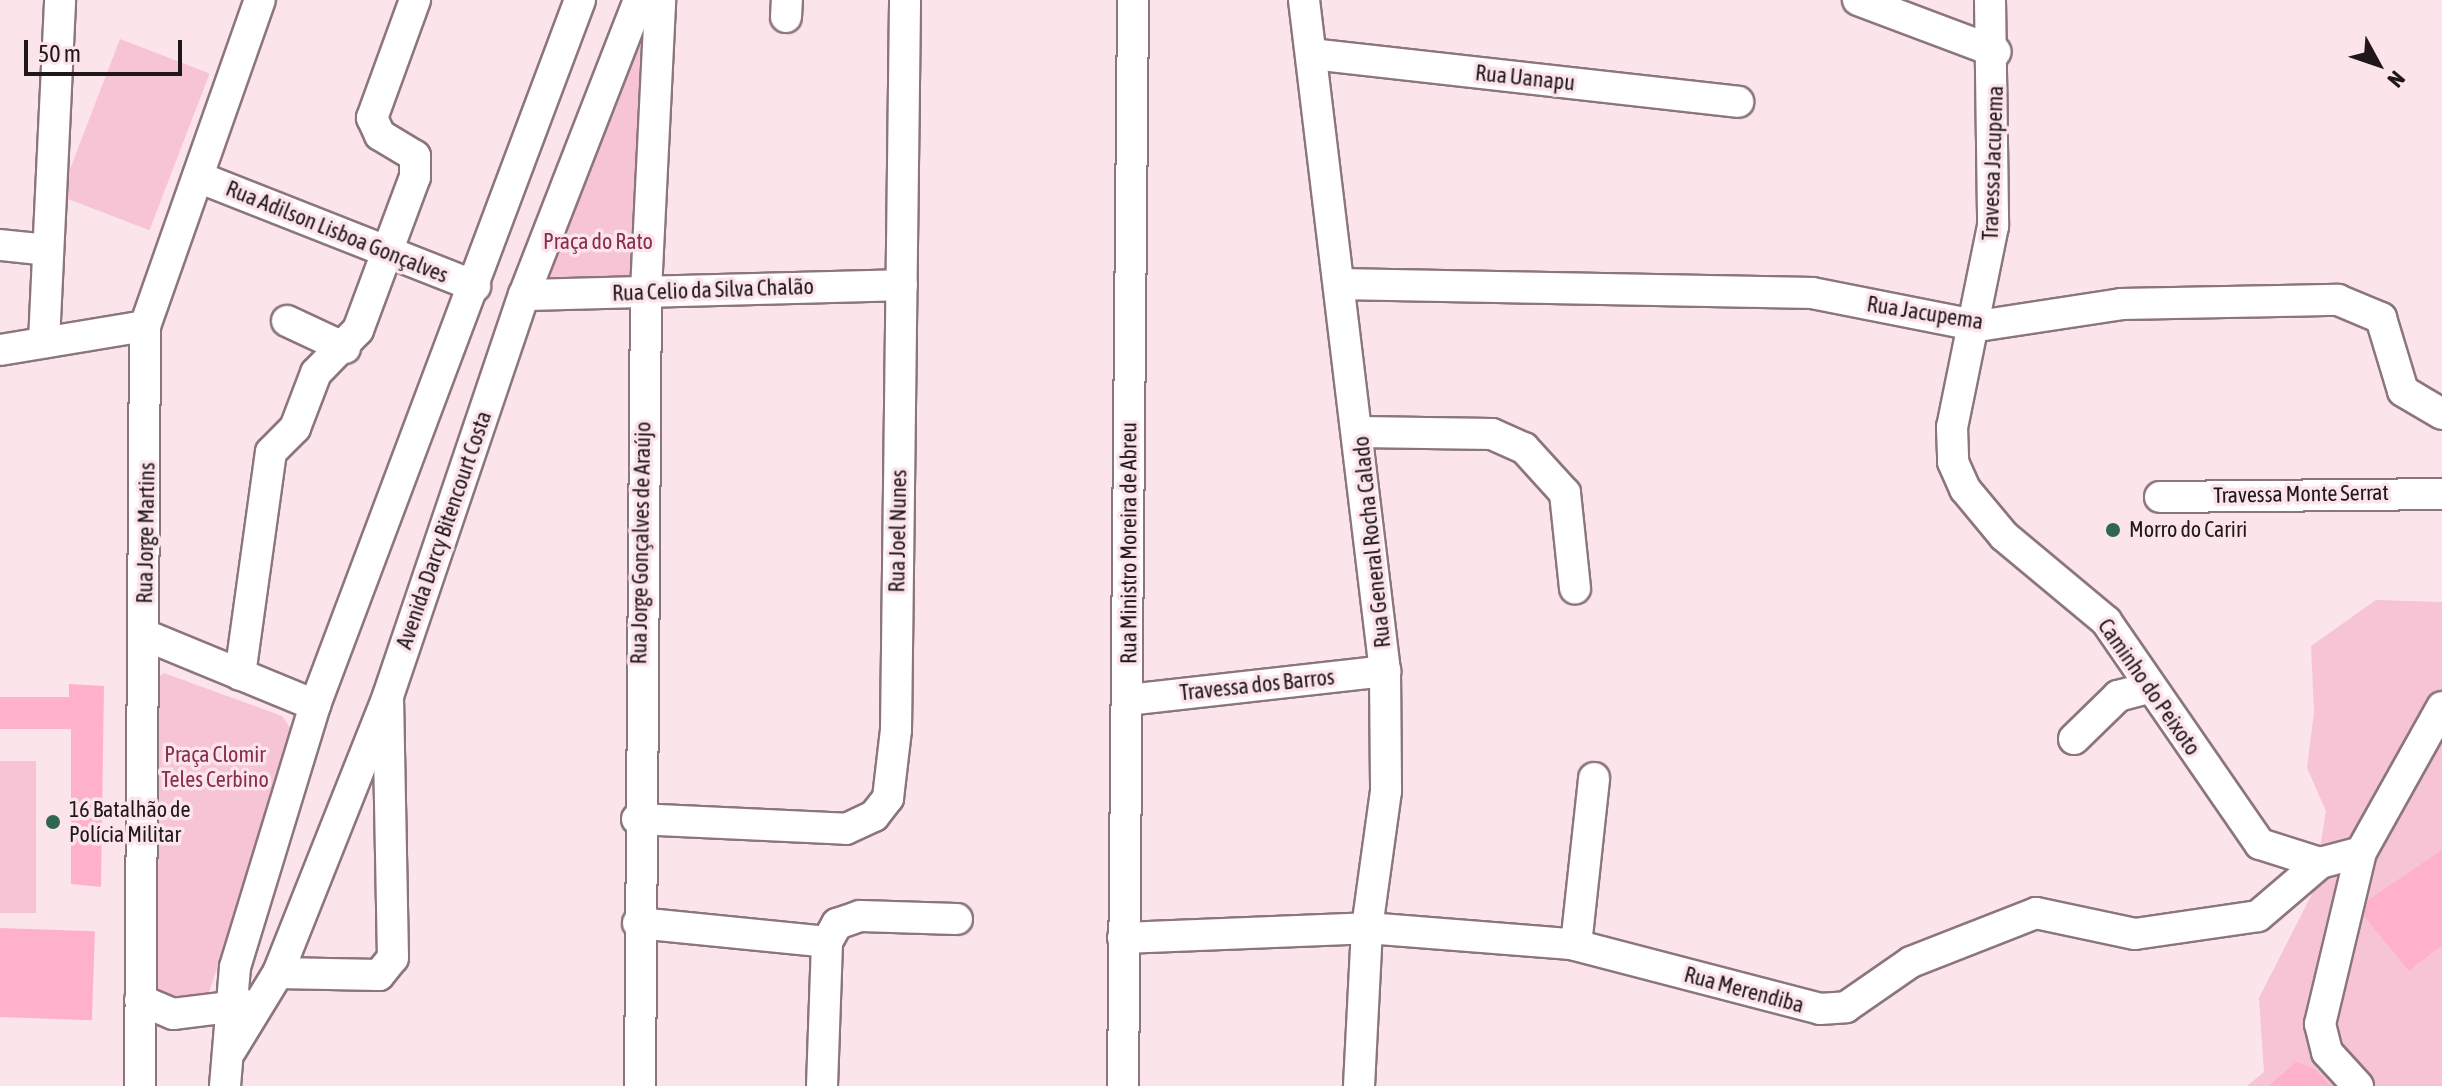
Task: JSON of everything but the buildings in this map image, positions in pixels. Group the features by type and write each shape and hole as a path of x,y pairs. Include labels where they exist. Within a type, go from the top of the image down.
{"street":[{"path":"44,342 60,0"},
{"name":"Rua Jorge Martins","path":"140,1086 145,326 260,0"},
{"path":"240,675 271,452 295,428 316,373 345,348 366,314 417,165 410,149 380,135 372,118 415,0"},
{"name":"Avenida Darcy Bitencourt Costa","path":"225,1086 231,1050 229,1008 244,928 315,705 580,0"},
{"name":"Avenida Darcy Bitencourt Costa","path":"231,1050 263,1003 278,973 341,807 388,696 524,295 639,0"},
{"name":"Rua Jorge Gonçalves de Araújo","path":"640,1086 637,819 646,291 660,0"},
{"name":"Rua Joel Nunes","path":"637,819 846,829 874,816 888,798 902,285 905,0"},
{"name":"Rua Ministro Moreira de Abreu","path":"1123,1086 1133,0"},
{"name":"Rua General Rocha Calado","path":"1304,0 1360,432 1385,671 1386,791 1367,928 1359,1086"},
{"path":"1858,0 1996,52"},
{"name":"Travessa Jacupema","path":"1978,326 1993,226 1996,52 1990,0"},
{"name":"Rua Uanapu","path":"1312,54 1738,102"},
{"name":"Rua Adilson Lisboa Gonçalves","path":"198,177 475,286"},
{"path":"0,245 48,250"},
{"name":"Rua Jacupema","path":"1340,284 1812,293 1978,326 2121,304 2338,300 2381,318 2403,391 2442,414"},
{"name":"Rua Celio da Silva Chalão","path":"524,295 902,285"},
{"path":"287,321 345,348"},
{"path":"0,350 145,326"},
{"name":"Caminho do Peixoto","path":"1978,326 1952,427 1953,462 1965,489 2004,536 2106,621 2247,830 2274,851 2320,863 2361,852"},
{"path":"1360,432 1492,434 1524,448 1565,493 1575,588"},
{"name":"Travessa Monte Serrat","path":"2160,497 2442,494"},
{"path":"145,635 315,705"},
{"name":"Travessa dos Barros","path":"1128,700 1385,671"},
{"path":"2074,739 2118,696 2151,687"},
{"path":"278,973 379,975 389,966 391,818 388,696"},
{"path":"2358,1086 2327,1052 2320,1024 2361,852 2442,707"},
{"path":"1576,945 1594,778"},
{"path":"341,807 391,818"},
{"name":"Rua Merendiba","path":"1123,938 1367,928 1576,945 1793,1006 1846,1007 1911,962 2021,917 2060,914 2135,934 2219,925 2258,916 2320,863"},
{"path":"822,1086 827,942 837,924 860,916 957,919"},
{"path":"638,923 827,942"},
{"path":"140,1000 173,1014 263,1003"}],"green space":[{"name":"Praça do Rato","path":"656,0 641,283 531,292"},
{"path":"120,39 210,73 149,230 60,196"},
{"path":"2376,600 2442,602 2442,1086 2247,1086 2264,1072 2259,998 2313,892 2326,811 2307,768 2314,712 2311,646"},
{"name":"Praça Clomir Teles Cerbino","path":"164,673 282,716 296,736 209,992 188,1010 147,987 146,685"},
{"path":"0,761 36,761 36,913 0,913"}],"place":[{"name":"Morro do Cariri","path":"2113,530"},
{"name":"16 Batalhão de Polícia Militar","path":"53,822"}]}
